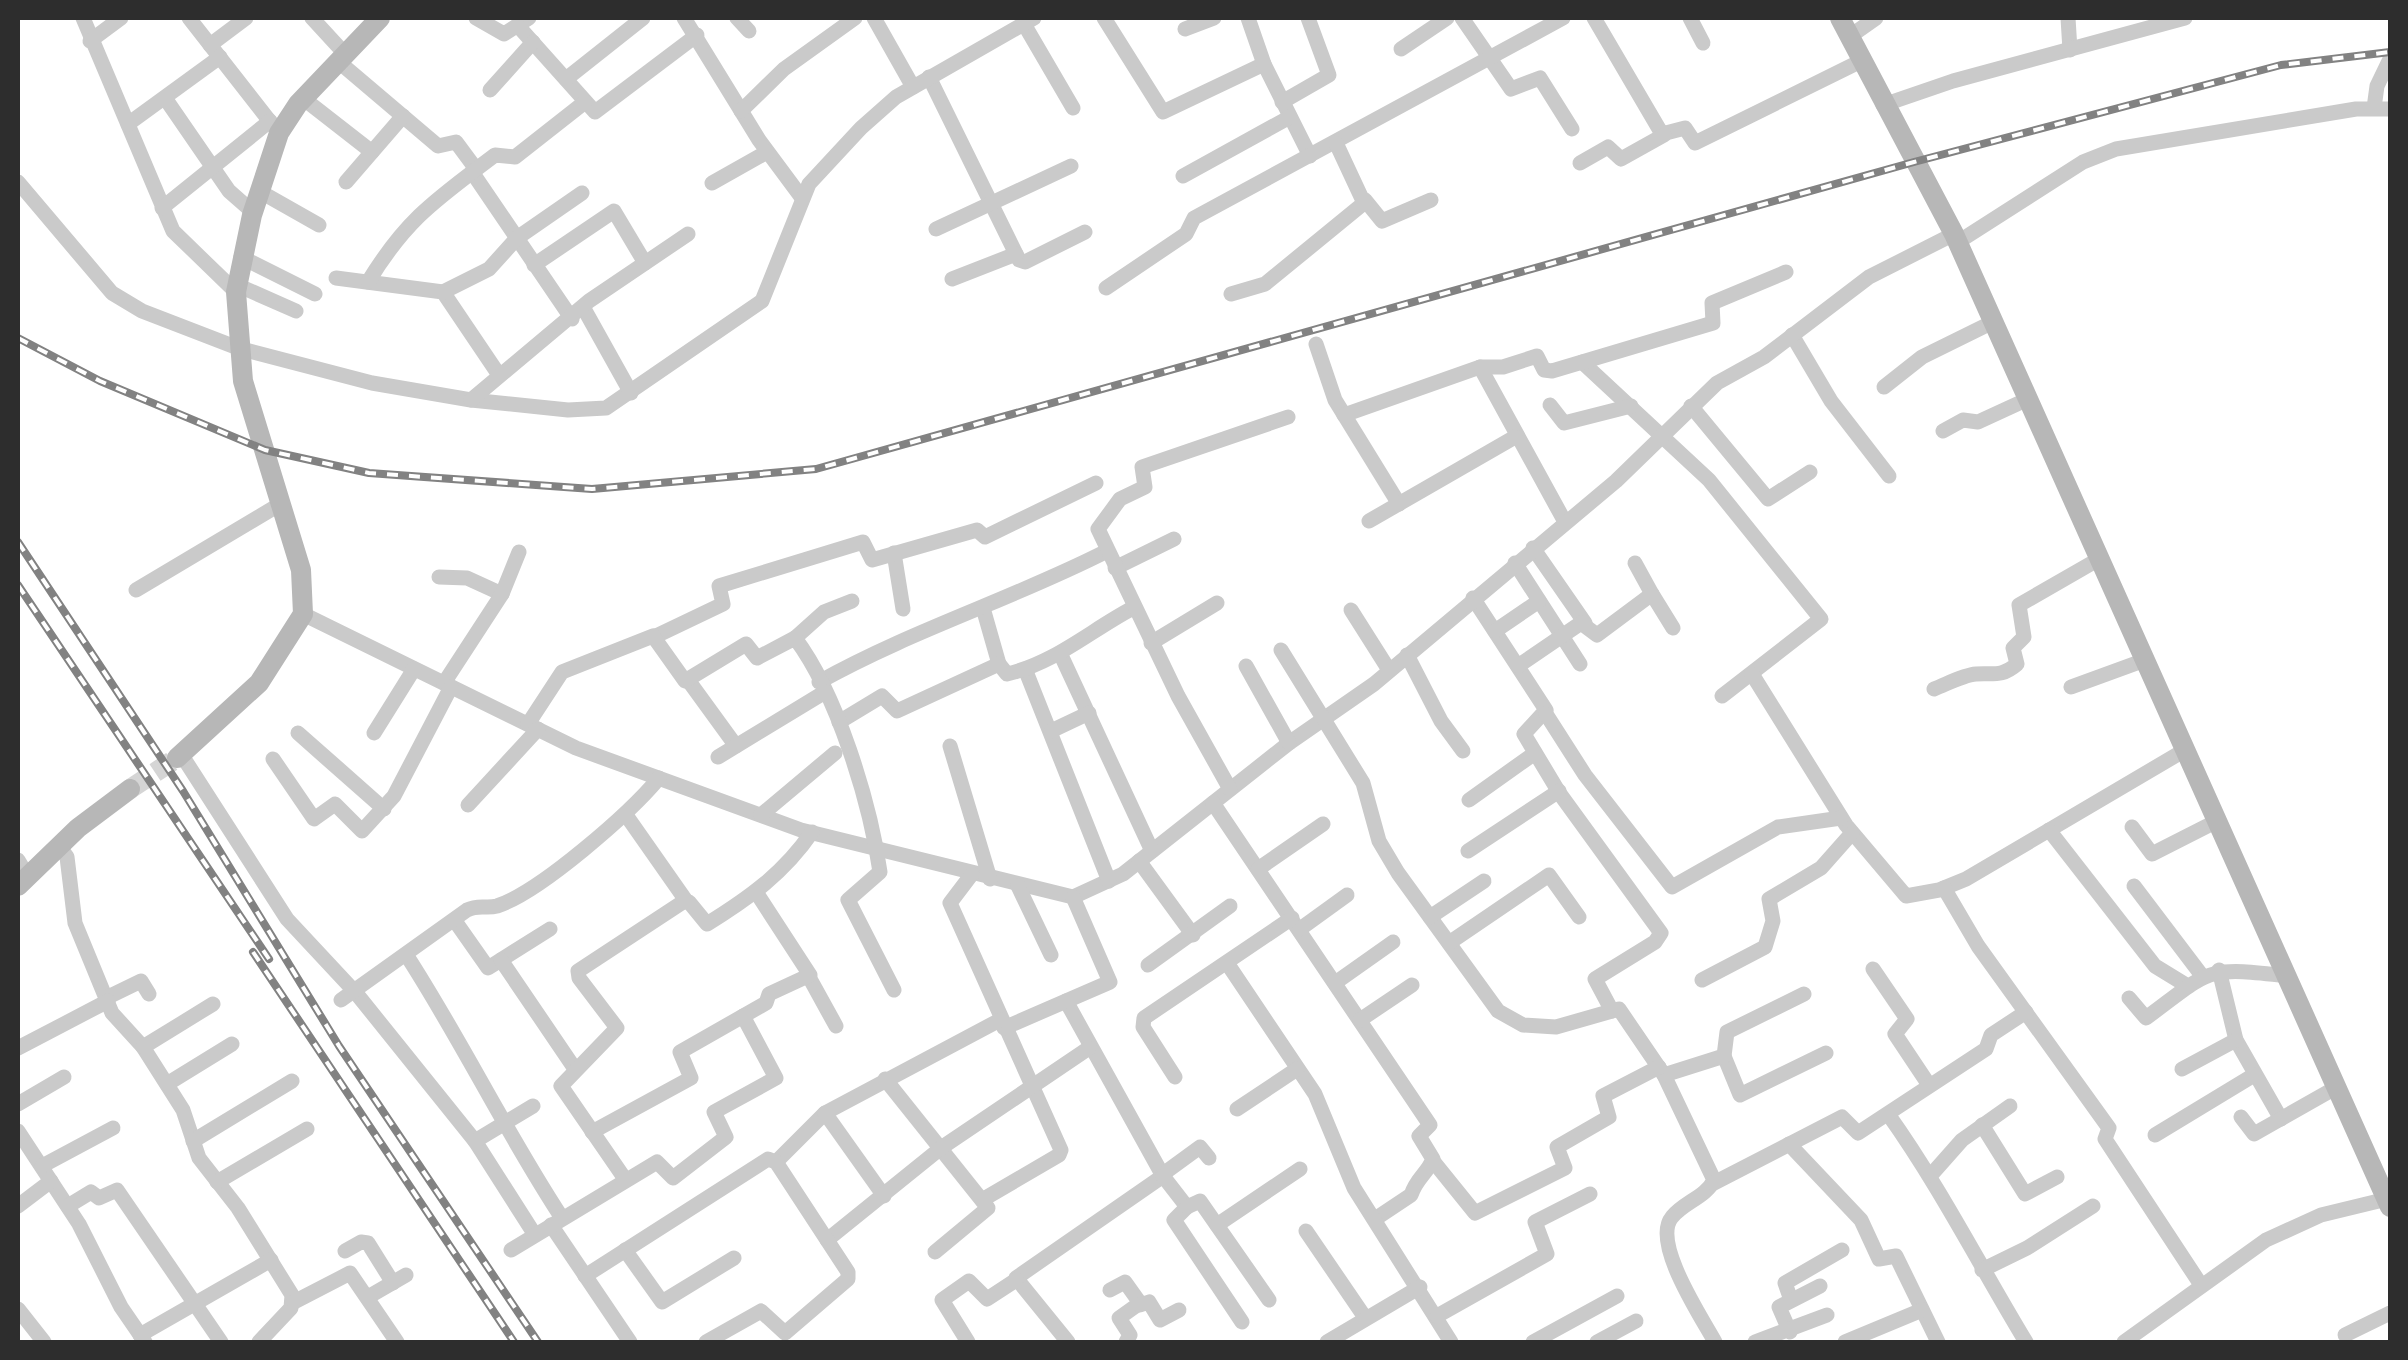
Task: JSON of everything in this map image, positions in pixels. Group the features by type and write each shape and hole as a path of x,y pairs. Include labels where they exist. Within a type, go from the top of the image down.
{"street":[{"path":"83,18 162,208 185,247 237,288 296,311"},
{"path":"90,40 122,18"},
{"path":"190,18 274,127"},
{"path":"128,124 165,98 246,18"},
{"path":"312,18 342,58 403,116 438,146 456,142 534,264 577,313 631,393"},
{"path":"162,208 213,167 274,127 380,18"},
{"path":"476,18 496,33 524,22 533,42 597,112 697,34"},
{"path":"566,79 642,18"},
{"path":"684,18 767,152 802,198"},
{"path":"738,18 749,31"},
{"path":"742,110 797,58 855,18"},
{"path":"874,18 914,86"},
{"path":"1104,18 1164,112 1264,64"},
{"path":"1186,30 1214,18"},
{"path":"1248,18 1264,64 1310,156"},
{"path":"1183,176 1286,110 1329,75 1308,18"},
{"path":"1401,49 1447,18"},
{"path":"1462,18 1512,90 1540,78 1572,129"},
{"path":"1106,288 1186,234 1194,218 1490,56 1541,22 1563,18"},
{"path":"1594,18 1664,136"},
{"path":"1690,18 1703,44"},
{"path":"1876,18 1844,27 1956,238 2389,1203 2300,1224 2266,1240 2124,1342"},
{"path":"2068,18 2070,50"},
{"path":"1883,105 1939,85 2070,50 2145,23 2185,18"},
{"path":"20,192 112,293 142,310 238,348 372,384 568,410 606,408 762,302 802,198 860,128 914,86 1029,21 1073,108"},
{"path":"490,90 533,42"},
{"path":"302,614 533,727 659,778 812,832 1073,897 1110,881 1146,856 1289,743 1390,670 1565,522 1691,406 1868,278 1956,238 2082,162 2116,148 2382,108 2377,86 2390,59"},
{"path":"1580,162 1608,146 1621,158 1685,128 1698,143 1860,61"},
{"path":"929,78 1016,254 1025,262 1085,232"},
{"path":"165,98 236,200 253,212"},
{"path":"304,98 372,152"},
{"path":"368,282 407,224 495,155 515,156 585,102"},
{"path":"346,182 403,116"},
{"path":"274,127 242,257 237,288 238,348 242,381 301,570 302,614 258,683 179,756 287,919 475,1141 536,1235"},
{"path":"1336,142 1382,222 1430,200"},
{"path":"712,184 767,152"},
{"path":"936,229 1071,166"},
{"path":"259,191 319,225"},
{"path":"336,278 443,292 488,269 517,238 582,194"},
{"path":"1231,294 1265,284 1366,200"},
{"path":"534,264 614,210 645,263"},
{"path":"471,400 577,313 688,234"},
{"path":"952,279 1016,254"},
{"path":"242,257 315,294"},
{"path":"1344,415 1480,368 1504,367 1536,356 1546,372 1714,323 1712,303 1786,272"},
{"path":"443,292 498,374"},
{"path":"1884,387 1922,358 1993,322"},
{"path":"1792,336 1831,401 1889,476"},
{"path":"1316,344 1324,379 1399,504"},
{"path":"1582,362 1664,434 1752,530 1821,620 1722,696"},
{"path":"1480,368 1514,437 1565,522"},
{"path":"1943,431 1964,420 1978,422 2028,399"},
{"path":"1550,404 1564,423 1632,406"},
{"path":"1691,406 1768,498 1810,472"},
{"path":"1230,789 1151,643 1098,527 1120,499 1144,487 1141,468 1288,418"},
{"path":"1369,521 1514,437"},
{"path":"468,805 533,727 562,672 656,636 723,604 718,586 863,542 870,560 977,530 985,537 1096,483"},
{"path":"136,590 282,503"},
{"path":"1115,568 1174,539"},
{"path":"1533,548 1597,635 1652,594"},
{"path":"273,759 314,820 335,804 360,832 384,808 448,685 502,594 519,552"},
{"path":"718,757 883,648 1107,552"},
{"path":"894,553 903,608"},
{"path":"1934,690 1974,674 1995,676 2013,668 2017,664 2012,648 2024,634 2019,605 2100,558"},
{"path":"1515,563 1580,664"},
{"path":"1635,563 1673,628"},
{"path":"439,577 468,578 502,594"},
{"path":"1473,598 1585,775 1672,887 1778,827 1842,818"},
{"path":"1495,631 1539,601"},
{"path":"688,680 746,644 760,658 795,638 824,612 852,602"},
{"path":"1151,643 1217,603"},
{"path":"983,608 1000,664 1007,674 1060,653 1134,608"},
{"path":"1351,610 1390,670"},
{"path":"1518,666 1585,623"},
{"path":"656,636 736,746"},
{"path":"795,638 840,722 877,849 880,874 848,900 894,990"},
{"path":"1280,650 1363,783 1379,841 1498,1010 1511,1021 1556,1027 1612,1010 1625,1014 1661,1071 1714,1183"},
{"path":"1060,653 1089,713 1146,856 1192,935"},
{"path":"1406,656 1440,721 1463,751"},
{"path":"2071,688 2145,660"},
{"path":"840,722 882,696 898,711 1000,664"},
{"path":"1246,666 1289,743"},
{"path":"374,732 414,669"},
{"path":"1025,669 1110,881"},
{"path":"1752,674 1852,833 1903,895 1944,888 2185,750"},
{"path":"1051,732 1089,713"},
{"path":"1546,714 1523,732 1559,791 1661,933 1655,942 1595,979 1612,1010"},
{"path":"298,734 384,808"},
{"path":"950,746 990,879"},
{"path":"760,815 835,753"},
{"path":"1468,800 1536,753"},
{"path":"349,996 474,906 498,906 556,868 626,814 659,778"},
{"path":"21,873 130,789"},
{"path":"1468,850 1559,791"},
{"path":"1213,803 1430,1125 1419,1136 1433,1161 1475,1213 1565,1168 1557,1147 1609,1116 1602,1098 1661,1071 1724,1056"},
{"path":"626,814 706,924 756,892 792,860 812,832"},
{"path":"2132,827 2154,854 2217,820"},
{"path":"1258,869 1324,824"},
{"path":"2050,830 2155,966 2186,985"},
{"path":"1702,980 1765,947 1772,921 1768,899 1821,868 1852,833"},
{"path":"59,846 67,858 75,923 107,1000 144,1047 184,1110 198,1158 271,1260 294,1302"},
{"path":"972,874 950,903 1060,1152 982,1200"},
{"path":"1448,943 1549,875 1579,917"},
{"path":"1430,917 1484,881"},
{"path":"1018,886 1051,955"},
{"path":"2134,886 2203,977"},
{"path":"1944,888 1978,946 2109,1128 2104,1139 2201,1285"},
{"path":"756,892 811,970 809,977 836,1026"},
{"path":"1175,1078 1143,1028 1144,1018 1227,963 1348,896"},
{"path":"776,1162 825,1113 885,1079 1002,1024 1110,980 1073,897"},
{"path":"624,1179 560,1086 617,1028 579,978 578,971 687,902"},
{"path":"1148,965 1230,906"},
{"path":"455,921 486,967 550,929"},
{"path":"1335,983 1393,942"},
{"path":"407,956 445,1014 585,1276 630,1342"},
{"path":"502,960 576,1069"},
{"path":"1227,963 1324,1112 1354,1188 1451,1342"},
{"path":"1873,969 1907,1019 1895,1034 1929,1085"},
{"path":"2130,998 2147,1018 2186,985 2219,970 2287,976"},
{"path":"2219,970 2236,1040 2281,1119"},
{"path":"592,1132 691,1078 679,1054 766,1003 770,994 809,977"},
{"path":"18,1048 141,981 150,994"},
{"path":"1360,1020 1412,985"},
{"path":"1804,994 1727,1032 1724,1056 1740,1095 1826,1054"},
{"path":"1066,1001 1163,1175 1188,1206"},
{"path":"144,1047 213,1004"},
{"path":"1715,1342 1674,1266 1668,1231 1673,1216 1714,1183 1842,1117 1858,1133 1986,1049 1991,1034 2026,1012"},
{"path":"512,1250 657,1162 673,1178 701,1160 727,1135 714,1111 776,1078 743,1016"},
{"path":"2182,1070 2236,1040"},
{"path":"167,1084 232,1044"},
{"path":"827,1240 940,1148 1089,1048"},
{"path":"1237,1109 1297,1068"},
{"path":"2154,1136 2254,1075"},
{"path":"18,1104 64,1077"},
{"path":"885,1079 987,1211 935,1252"},
{"path":"194,1142 292,1081"},
{"path":"2241,1117 2252,1134 2336,1087"},
{"path":"475,1141 533,1106"},
{"path":"1931,1176 1982,1125 2010,1106"},
{"path":"825,1113 884,1196"},
{"path":"1888,1114 1931,1176 2026,1342"},
{"path":"1982,1125 2024,1194 2057,1177"},
{"path":"42,1166 113,1128"},
{"path":"217,1182 307,1128"},
{"path":"18,1131 68,1206 143,1339 271,1260"},
{"path":"1789,1144 1861,1220 1878,1258 1896,1256 1938,1342"},
{"path":"968,1342 942,1300 969,1281 987,1299 1200,1147 1209,1158"},
{"path":"585,1276 768,1159 776,1162 848,1275 814,1311 783,1334 761,1311 706,1342"},
{"path":"1375,1219 1411,1195 1415,1180 1433,1161"},
{"path":"1217,1225 1300,1169"},
{"path":"20,1199 51,1181"},
{"path":"68,1206 94,1192 99,1198 117,1190 221,1342"},
{"path":"1438,1316 1548,1253 1535,1222 1590,1194"},
{"path":"1242,1322 1174,1220 1188,1206 1200,1202 1269,1300"},
{"path":"1982,1270 2093,1206"},
{"path":"1306,1231 1364,1316"},
{"path":"344,1250 361,1242 368,1244 400,1279 368,1297"},
{"path":"625,1250 662,1302 734,1258"},
{"path":"1792,1300 1785,1283 1842,1250"},
{"path":"266,1340 294,1302 346,1273 354,1276 397,1342"},
{"path":"1016,1280 1068,1342"},
{"path":"1110,1290 1126,1282 1140,1305"},
{"path":"1789,1336 1779,1308 1820,1286"},
{"path":"1326,1342 1364,1316 1420,1288"},
{"path":"1534,1342 1617,1296"},
{"path":"1126,1342 1130,1335 1119,1318 1140,1305 1149,1302 1160,1320 1180,1310"},
{"path":"18,1310 44,1342"},
{"path":"1845,1342 1922,1310"},
{"path":"1756,1342 1789,1336 1827,1314"},
{"path":"2346,1335 2390,1314"},
{"path":"1597,1342 1636,1321"}],"tunnel":[{"path":"130,789 177,758"}],"railway":[{"path":"18,338 100,381 265,450 369,473 592,489 816,469 1914,162 2281,65 2390,52"},
{"path":"18,542 183,791 339,1046 538,1342"},
{"path":"18,585 269,959"},
{"path":"253,952 514,1342"}]}
